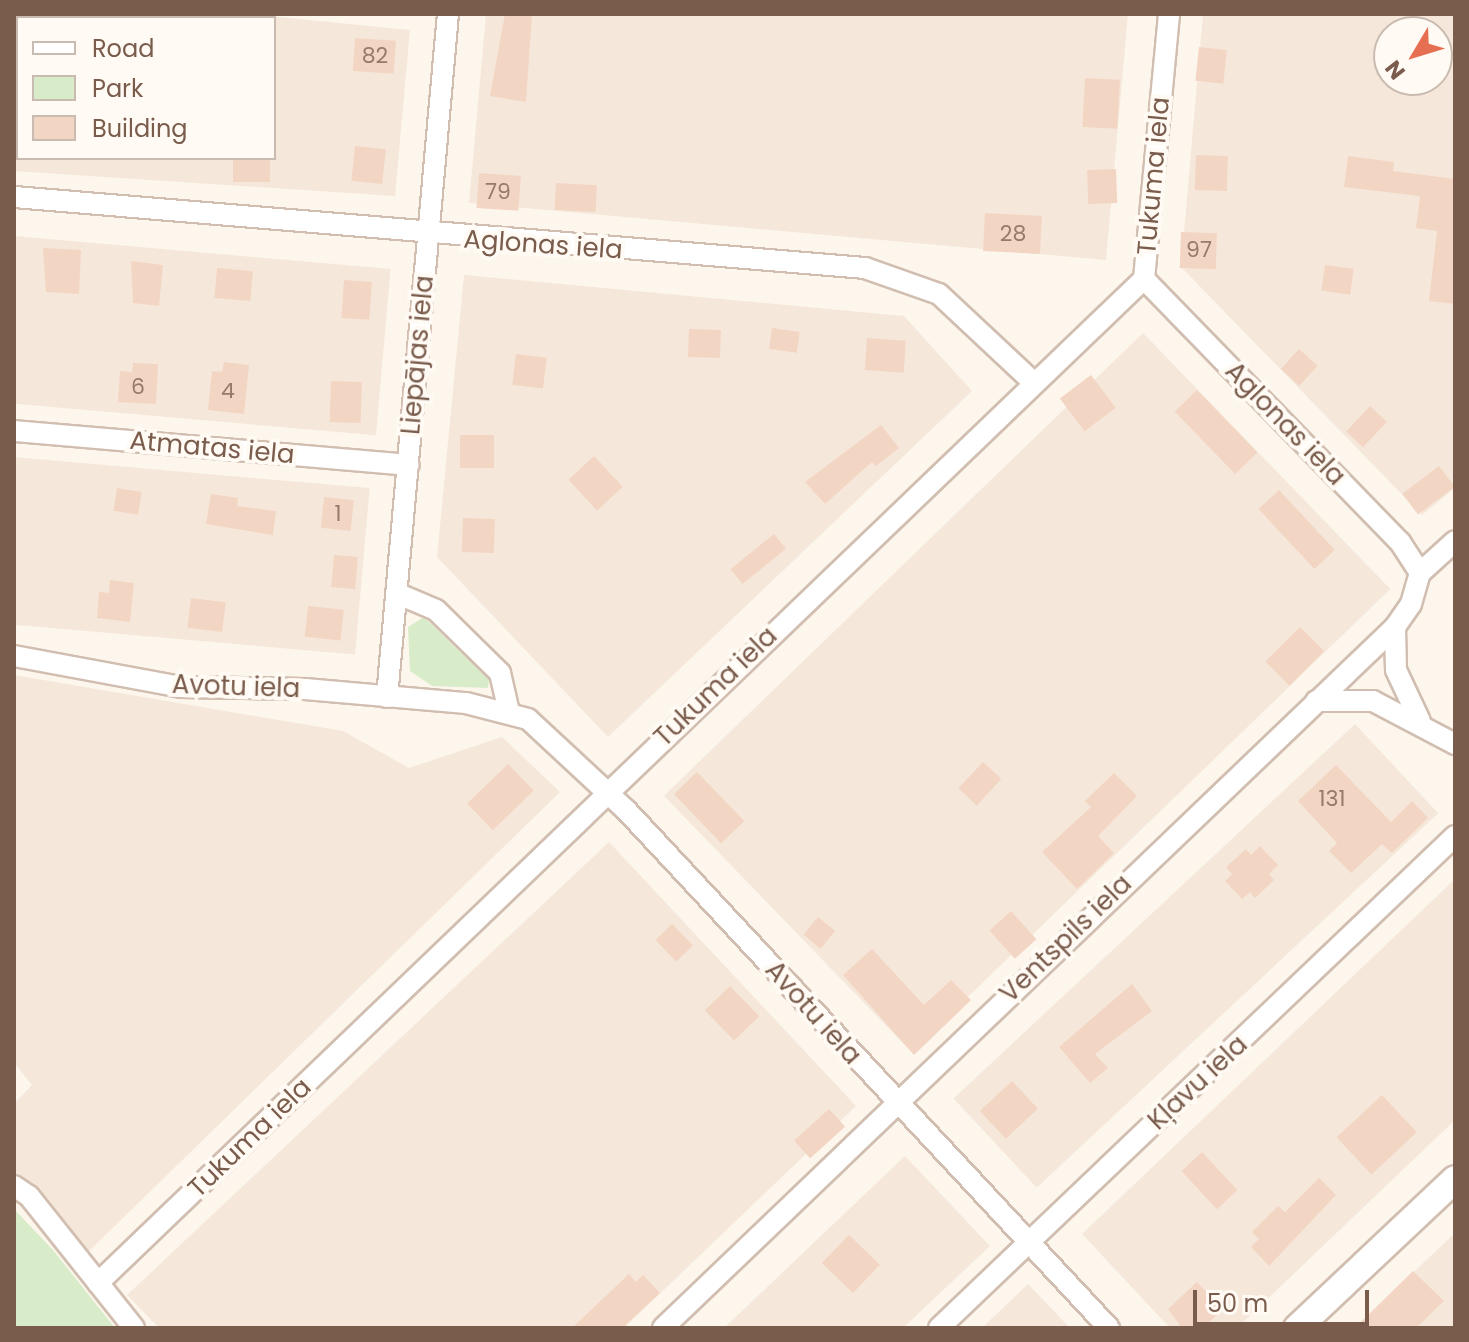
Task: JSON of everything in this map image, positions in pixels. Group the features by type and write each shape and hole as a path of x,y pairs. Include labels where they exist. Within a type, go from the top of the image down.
{"street":[{"name":"Liepājas iela","path":"387,697 448,14"},
{"name":"Tukuma iela","path":"98,1283 1033,382 1144,279 1169,14"},
{"name":"Aglonas iela","path":"14,197 428,236 865,268 939,294 1033,382"},
{"name":"Aglonas iela","path":"1144,279 1400,542 1420,573"},
{"name":"Atmatas iela","path":"14,431 409,465"},
{"name":"Ventspils iela","path":"663,1328 894,1102 1395,627 1411,604 1420,573 1455,541"},
{"path":"396,593 436,610 500,673 508,709"},
{"path":"1395,627 1396,670 1420,721"},
{"name":"Avotu iela","path":"14,656 181,687 387,697 508,709 549,734 608,791 1027,1245 1109,1328"},
{"path":"1316,701 1373,701 1420,721 1455,744"},
{"name":"Kļavu iela","path":"939,1328 1455,836"},
{"path":"1297,1328 1455,1179"},
{"path":"14,1186 134,1328"}],"shaded area":[{"path":"14,14 268,16 16,16 16,160 276,160 276,17 410,30 395,196 14,171"},
{"path":"486,14 1128,14 1106,260 469,203"},
{"path":"1203,14 1455,14 1455,488 1422,515 1181,267"},
{"path":"14,236 391,269 376,435 14,404"},
{"path":"464,275 904,316 972,391 608,737 437,557"},
{"path":"1143,333 1390,589 911,1052 664,796"},
{"path":"14,457 370,488 355,654 14,625"},
{"path":"14,675 343,731 409,768 502,737 560,792 85,1255 14,1176 14,1104 32,1085 14,1063"},
{"path":"1355,724 1438,813 1037,1188 953,1098"},
{"path":"609,842 856,1106 624,1328 159,1328 127,1295"},
{"path":"1455,879 1455,1120 1237,1328 1170,1328 1082,1234"},
{"path":"905,1156 990,1246 903,1328 724,1328"},
{"path":"1455,1233 1455,1328 1354,1328"},
{"path":"1028,1284 1070,1328 982,1328"}],"green space":[{"path":"424,617 489,680 488,688 432,686 410,671 408,627"},
{"path":"14,1209 53,1250 115,1328 14,1328"}],"building":[{"path":"505,14 532,14 526,102 490,96"},
{"path":"355,38 396,41 394,74 353,71"},
{"path":"1199,47 1227,50 1223,84 1195,81"},
{"path":"1085,78 1120,80 1117,129 1082,127"},
{"path":"355,146 386,149 382,184 351,181"},
{"path":"1196,155 1228,156 1227,191 1195,190"},
{"path":"1348,156 1394,162 1393,171 1455,179 1455,304 1429,301 1437,231 1416,228 1420,196 1344,187"},
{"path":"233,160 270,160 270,182 233,182"},
{"path":"1116,169 1117,203 1088,204 1087,170"},
{"path":"479,173 521,176 518,211 477,208"},
{"path":"556,183 597,185 596,212 555,210"},
{"path":"985,213 1042,216 1040,254 983,251"},
{"path":"1181,232 1217,233 1216,269 1180,268"},
{"path":"43,248 81,250 79,294 46,292"},
{"path":"131,261 163,265 159,306 133,303"},
{"path":"1325,265 1354,269 1350,295 1321,291"},
{"path":"217,268 253,271 250,301 214,298"},
{"path":"344,280 372,282 369,320 341,318"},
{"path":"772,328 800,332 797,353 769,349"},
{"path":"689,329 721,330 720,358 688,357"},
{"path":"867,338 906,341 904,373 865,370"},
{"path":"1299,349 1318,366 1300,386 1281,369"},
{"path":"516,354 547,358 543,389 512,385"},
{"path":"224,362 249,365 244,414 208,410 212,371 222,372"},
{"path":"133,363 158,364 156,404 118,402 120,371 132,372"},
{"path":"1091,375 1116,408 1085,431 1060,398"},
{"path":"331,381 362,382 361,423 330,422"},
{"path":"1197,390 1257,453 1235,474 1175,412"},
{"path":"1370,406 1387,422 1363,447 1346,432"},
{"path":"881,425 899,448 876,466 872,462 825,504 805,482"},
{"path":"460,435 494,435 494,468 460,468"},
{"path":"594,456 623,487 597,511 568,480"},
{"path":"1439,466 1455,487 1418,514 1402,494"},
{"path":"117,488 142,492 138,515 113,511"},
{"path":"1279,490 1335,550 1314,569 1259,509"},
{"path":"211,494 238,498 237,506 276,511 273,535 206,524"},
{"path":"324,497 354,500 351,531 321,528"},
{"path":"463,518 495,519 494,553 462,552"},
{"path":"774,534 786,549 742,584 730,569"},
{"path":"334,555 358,557 355,589 331,587"},
{"path":"110,580 134,583 130,622 97,618 99,592 109,593"},
{"path":"191,598 226,602 222,632 187,628"},
{"path":"308,606 344,610 341,641 305,637"},
{"path":"1300,627 1324,651 1289,686 1265,662"},
{"path":"983,762 1001,779 977,805 958,788"},
{"path":"508,764 534,791 493,830 467,804"},
{"path":"1336,765 1391,822 1412,801 1428,818 1392,853 1382,844 1351,873 1329,851 1337,843 1298,801"},
{"path":"697,772 744,821 721,843 674,794"},
{"path":"1114,773 1137,796 1098,836 1114,853 1077,889 1042,852 1091,807 1085,801"},
{"path":"1260,846 1278,865 1269,874 1274,880 1255,898 1250,892 1242,899 1225,881 1232,874 1226,867 1246,849 1251,855"},
{"path":"1011,911 1036,939 1015,959 989,930"},
{"path":"818,917 835,931 821,949 804,935"},
{"path":"672,924 693,946 676,962 655,940"},
{"path":"872,949 924,1005 951,980 971,1000 914,1055 843,975"},
{"path":"1132,984 1152,1011 1095,1054 1108,1068 1090,1083 1059,1047"},
{"path":"730,986 759,1016 734,1041 705,1010"},
{"path":"1012,1081 1038,1109 1006,1139 980,1111"},
{"path":"1382,1095 1417,1132 1371,1175 1337,1137"},
{"path":"829,1109 845,1127 810,1158 794,1140"},
{"path":"1202,1152 1237,1190 1217,1209 1182,1171"},
{"path":"1319,1178 1336,1195 1269,1266 1251,1247 1259,1239 1252,1232 1278,1206 1285,1212"},
{"path":"849,1235 880,1265 853,1293 822,1263"},
{"path":"1413,1271 1444,1301 1416,1328 1355,1328"},
{"path":"629,1274 636,1282 643,1275 660,1293 622,1328 572,1328"},
{"path":"1197,1282 1223,1309 1203,1328 1182,1328 1168,1309"}]}
